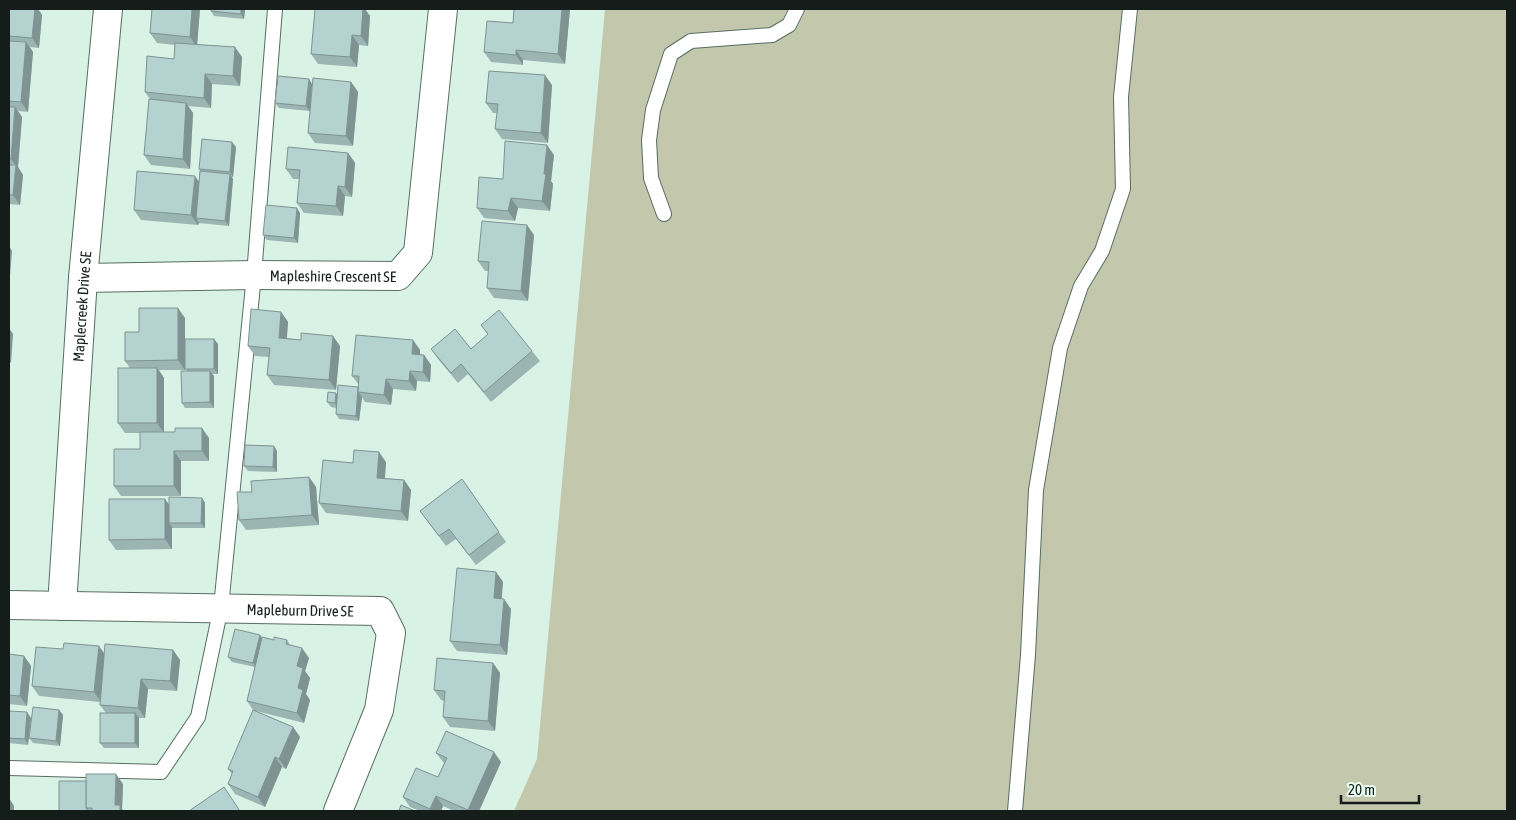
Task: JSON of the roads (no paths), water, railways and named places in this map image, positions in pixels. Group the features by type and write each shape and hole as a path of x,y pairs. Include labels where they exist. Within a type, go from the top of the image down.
{"street":[{"name":"Maplecreek Drive SE","path":"62,606 83,278 108,9"},
{"name":"Mapleshire Crescent SE","path":"83,278 254,275 398,276 418,253 443,9"},
{"name":"Mapleburn Drive SE","path":"9,604 380,611 391,633 379,710 338,811"}],"lane":[{"path":"9,768 161,772 198,717 221,608 254,275 275,9"},
{"path":"664,214 651,178 649,140 652,110 671,54 691,41 772,35 789,25 797,9"},
{"path":"1015,811 1028,655 1036,490 1060,348 1081,286 1102,251 1123,189 1121,97 1130,9"}]}
